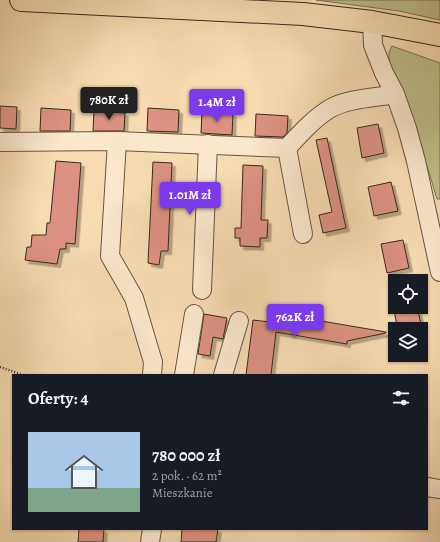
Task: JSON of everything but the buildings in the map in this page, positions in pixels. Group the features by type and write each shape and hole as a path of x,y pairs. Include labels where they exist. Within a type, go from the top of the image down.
{"main road":[{"path":"21,0 231,10 325,17 372,22 440,35"}],"street":[{"path":"372,22 373,45 384,73 395,94 407,128 416,161 440,272"},
{"path":"419,31 440,40"},
{"path":"0,142 118,141 287,148 314,120 332,108 347,102 395,94"},
{"path":"118,141 110,256 134,298 152,362 152,374"},
{"path":"202,290 208,144"},
{"path":"287,148 303,234"},
{"path":"184,374 194,314"},
{"path":"223,374 239,321"},
{"path":"428,487 440,489"},
{"path":"150,542 152,530"}],"path":[{"path":"0,367 21,374"}],"green space":[{"path":"316,0 440,0 440,20 399,11"},
{"path":"392,46 440,63 440,199 437,199 411,113 389,65 389,52"}]}
